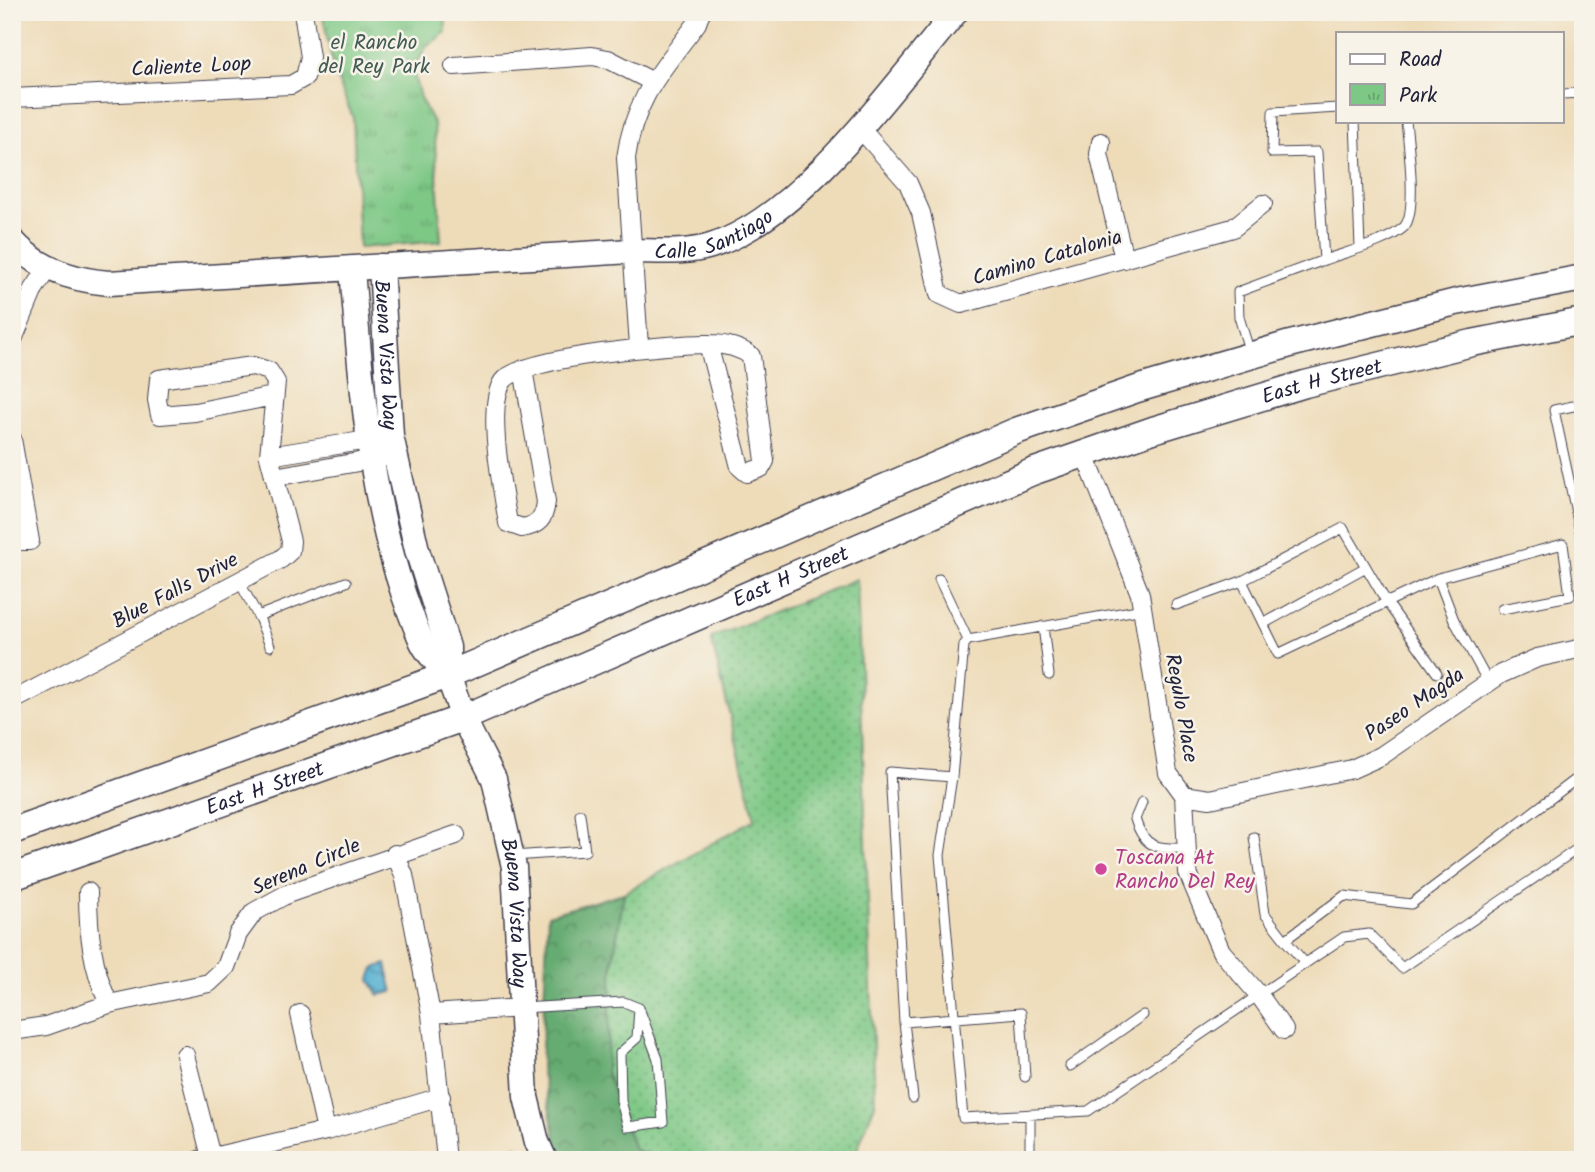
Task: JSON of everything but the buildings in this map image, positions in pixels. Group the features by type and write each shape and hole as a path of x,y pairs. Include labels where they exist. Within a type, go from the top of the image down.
{"main road":[{"name":"East H Street","path":"12,831 449,675 1016,431 1251,355 1456,302 1583,278"},
{"name":"East H Street","path":"12,877 463,718 1032,472 1153,430 1305,384 1472,343 1583,321"}],"street":[{"name":"Caliente Loop","path":"12,98 291,85 305,77 310,57 303,12"},
{"path":"639,346 631,251 627,146 637,106 697,23 701,12"},
{"name":"Calle Santiago","path":"381,266 631,251 691,251 743,233 786,204 859,127 956,12"},
{"path":"454,66 592,56 608,59 653,82"},
{"name":"Camino Catalonia","path":"859,127 908,183 921,213 939,294 961,304 1233,228 1263,204"},
{"path":"1101,142 1099,155 1124,259"},
{"name":"Buena Vista Way","path":"12,240 48,268 78,279 109,283 381,266 382,448"},
{"path":"12,342 34,289 48,268"},
{"name":"Buena Vista Way","path":"352,269 382,448 448,647 449,675 463,718 494,779 512,856 520,936 526,1097 537,1142 545,1160"},
{"path":"523,369 546,502 545,517 533,526 522,528 508,523 495,429 496,399 505,378 523,369 639,346 708,344 741,349 751,356 765,461 755,473 747,473 740,467 708,344"},
{"path":"253,366 269,371 276,382 273,396 195,412 160,415 157,400 159,379 218,373 253,366"},
{"name":"Blue Falls Drive","path":"12,701 239,581 290,551 291,541 269,456 273,396"},
{"path":"12,439 30,541 12,541"},
{"path":"269,456 382,448"},
{"path":"274,477 382,448"},
{"name":"Regulo Place","path":"1085,455 1140,594 1168,773 1184,795 1188,873 1221,951 1259,995 1284,1030"},
{"name":"Paseo Magda","path":"1184,795 1210,800 1352,769 1381,756 1488,682 1537,658 1583,648"},
{"name":"Serena Circle","path":"12,1031 47,1026 108,1004 209,983 226,967 238,934 254,912 287,894 395,854 456,835"},
{"path":"395,854 404,875 431,1014 446,1160"},
{"path":"88,892 88,924 97,980 108,1004"},
{"path":"431,1014 522,1008"},
{"path":"300,1014 326,1131"},
{"path":"185,1055 205,1158 326,1131 441,1097"}],"lane":[{"path":"1564,94 1583,93"},
{"path":"1324,260 1317,152 1272,153 1273,112 1336,108"},
{"path":"1355,122 1360,247"},
{"path":"1251,355 1239,317 1238,292 1360,247 1405,226 1411,212 1406,122"},
{"path":"1242,581 1278,654 1438,578 1582,540 1554,410 1583,404"},
{"path":"1176,605 1242,581 1343,527 1386,601 1437,673"},
{"path":"1502,609 1570,596 1563,544"},
{"path":"1263,624 1366,567"},
{"path":"1438,578 1454,620 1488,682"},
{"path":"939,579 968,640"},
{"path":"239,581 270,646"},
{"path":"258,616 346,582"},
{"path":"1143,609 968,640 964,645 952,777 940,855 964,1118 1088,1111 1343,937 1369,934 1402,968 1583,845"},
{"path":"1043,626 1049,674"},
{"path":"913,1098 904,1022 890,772 952,777"},
{"path":"1285,940 1344,896 1411,904 1583,774"},
{"path":"1142,802 1135,819 1140,836 1159,849 1185,848"},
{"path":"512,856 585,851 580,814"},
{"path":"1254,837 1265,914 1305,963"},
{"path":"522,1008 624,1002 639,1008 658,1059 663,1122 628,1126 621,1101 620,1053 637,1038 639,1008"},
{"path":"904,1022 1021,1013 1025,1077"},
{"path":"1070,1066 1143,1015"},
{"path":"1030,1114 1030,1160"}],"green space":[{"name":"el Rancho del Rey Park","path":"322,12 445,12 446,32 426,47 413,71 420,98 434,124 441,241 359,248 353,118 334,71"},
{"path":"857,579 875,1104 853,1160 658,1160 634,1149 606,1072 613,960 624,893 755,819 711,638"},
{"path":"624,893 613,960 606,1072 634,1149 658,1160 560,1160 541,1068 548,915"},
{"path":"517,1146 515,1160 466,1160"}],"water":[{"path":"386,964 393,992 379,995 370,980 374,968"}],"place":[{"name":"Toscana At Rancho Del Rey","path":"1101,869"}]}
